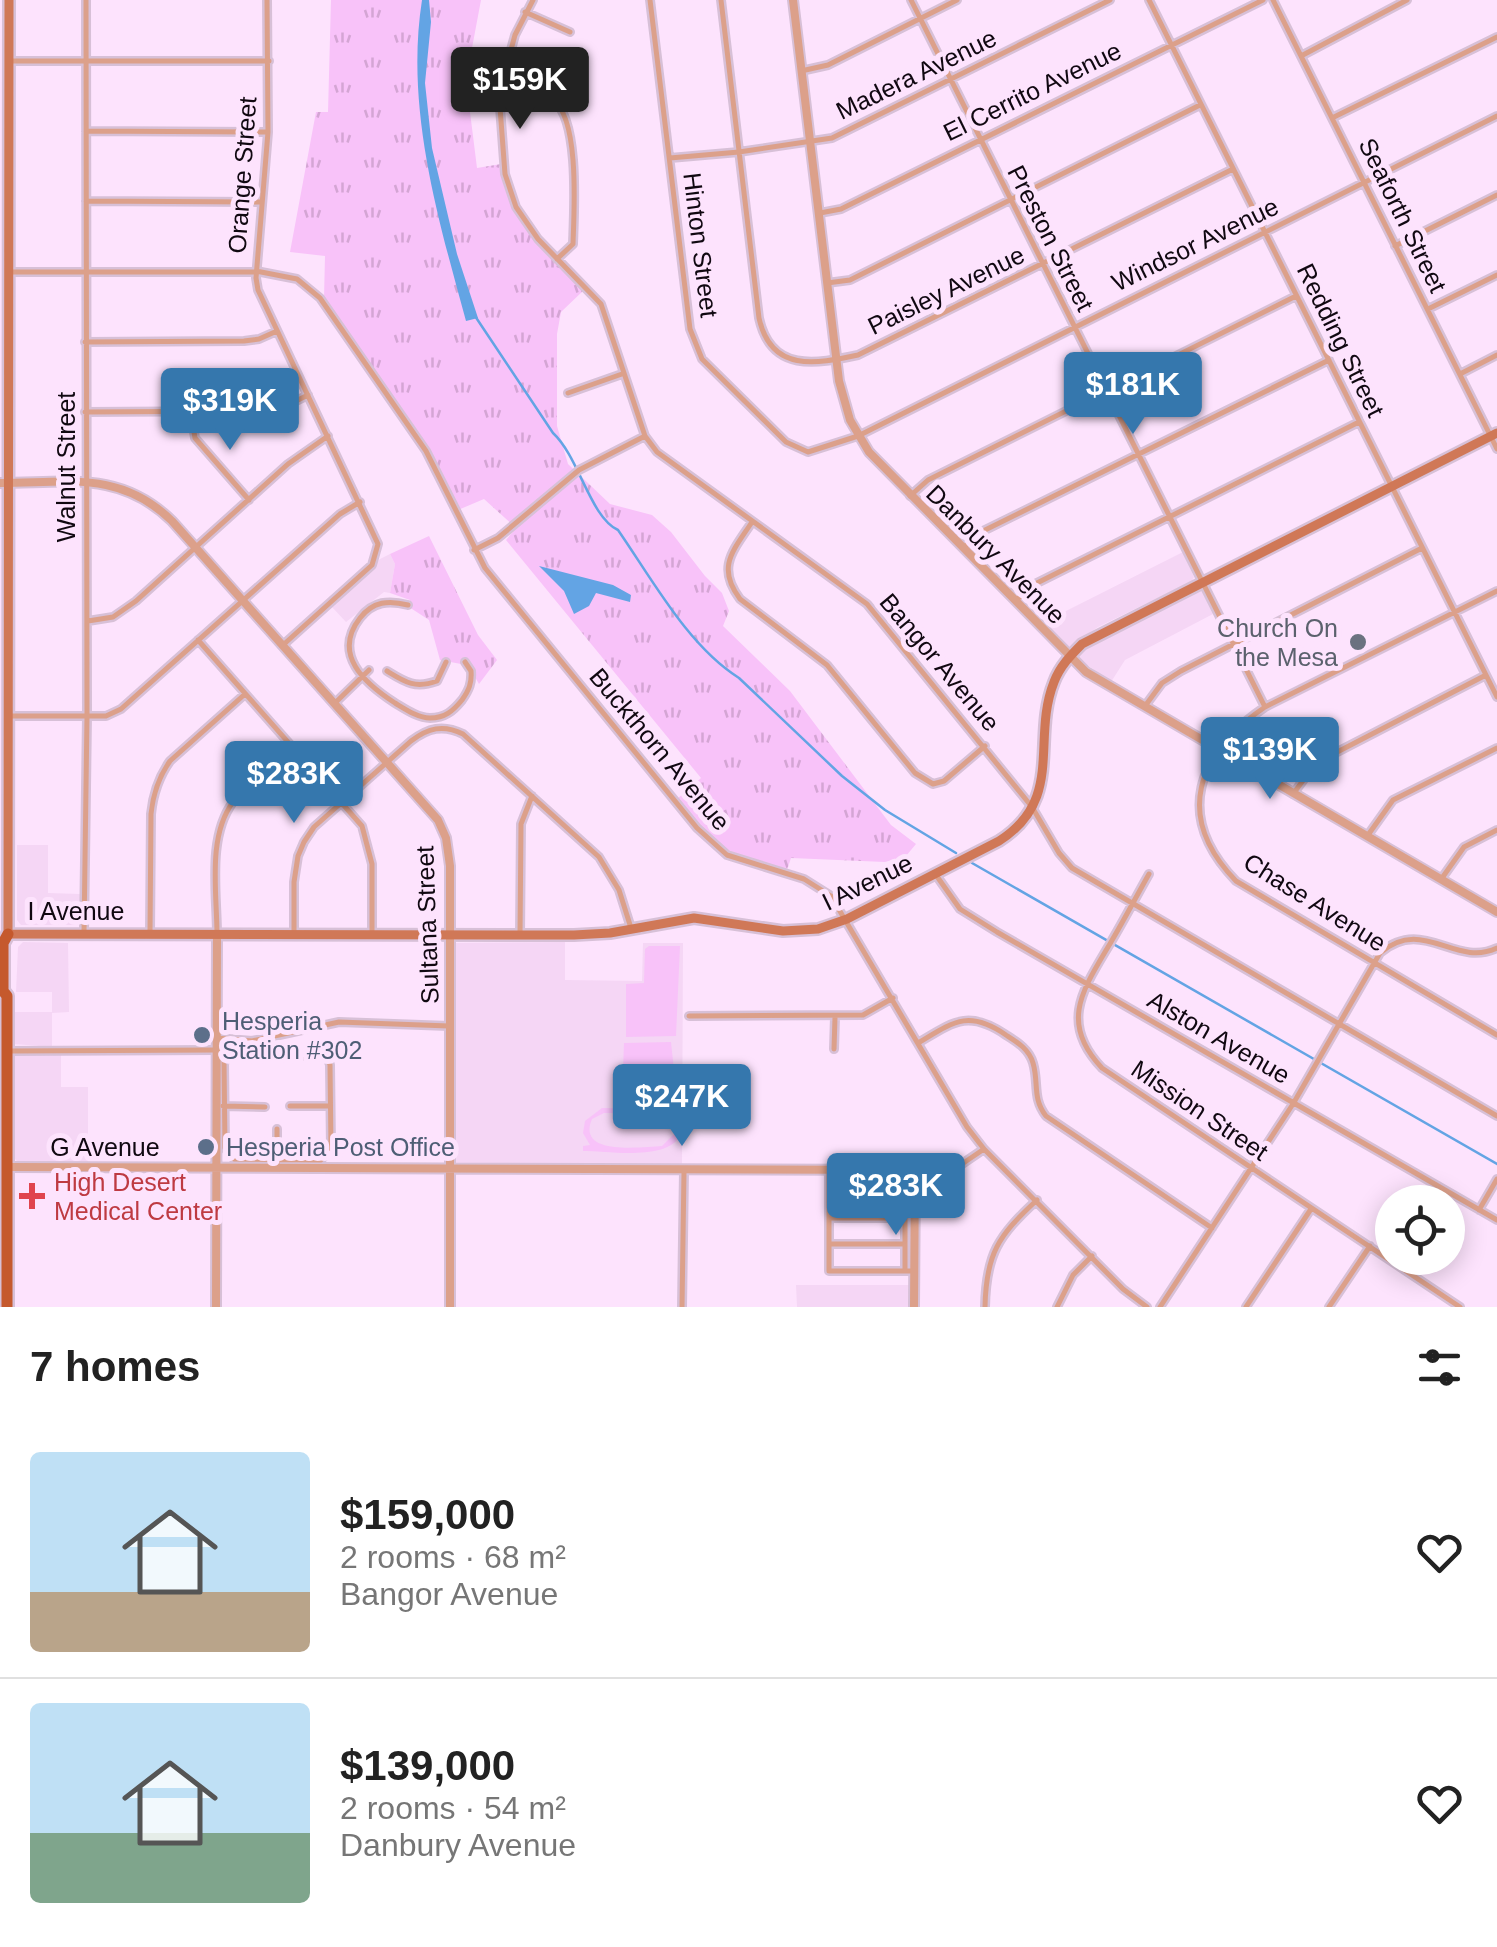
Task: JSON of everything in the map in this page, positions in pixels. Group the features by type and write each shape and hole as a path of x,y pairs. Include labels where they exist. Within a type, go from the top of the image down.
{"main road":[{"path":"7,1307 3,1292 7,996 3,990 3,943 8,716 4,483 9,0"},
{"path":"1032,807 1045,769 1050,693 1070,656 1092,637 1494,435"},
{"name":"I Avenue","path":"4,934 582,935 694,918 803,932 847,919 1006,836 1032,807"}],"street":[{"name":"Walnut Street","path":"84,934 86,0"},
{"name":"Orange Street","path":"268,0 268,132 256,271 258,290 377,538 376,558 283,645"},
{"name":"Bangor Avenue","path":"532,0 504,64 499,94 505,174 516,207 557,259 601,304 645,436 673,466 867,604 1032,807 1072,868 1497,1116"},
{"name":"Hinton Street","path":"650,0 690,328 702,359 786,442 808,452 858,436"},
{"path":"721,0 765,337 782,355 801,363 836,360"},
{"name":"Danbury Avenue","path":"793,0 836,360 844,402 858,436 881,466 1086,672 1497,912"},
{"name":"Preston Street","path":"911,0 1265,707"},
{"path":"801,72 828,65 957,0"},
{"name":"Madera Avenue","path":"670,158 832,138 1110,0"},
{"name":"Redding Street","path":"1149,0 1497,698"},
{"name":"El Cerrito Avenue","path":"819,214 841,209 1263,0"},
{"name":"Seaforth Street","path":"1273,0 1494,435 1497,449"},
{"path":"1300,56 1406,0"},
{"path":"525,12 570,32"},
{"path":"1333,118 1497,37"},
{"path":"9,61 270,60"},
{"path":"499,94 527,92 552,99 564,113 571,138 573,244 557,259"},
{"path":"827,283 850,280 1200,106"},
{"name":"Windsor Avenue","path":"858,436 1497,116"},
{"path":"86,131 268,132"},
{"name":"Paisley Avenue","path":"836,360 858,354 1043,265 1233,169"},
{"path":"1396,246 1497,195"},
{"path":"86,201 262,202"},
{"name":"Buckthorn Avenue","path":"8,272 256,271 296,279 320,298 426,451 474,550 508,597 711,843 736,859 815,884 831,896 967,1127 984,1149 1122,1288 1147,1307"},
{"path":"1427,309 1497,275"},
{"path":"910,496 928,480 1296,296"},
{"path":"86,342 244,341 277,331"},
{"path":"1460,374 1497,355"},
{"path":"962,548 979,533 1328,360"},
{"path":"568,392 622,374"},
{"path":"86,412 267,411 308,395"},
{"path":"192,413 195,438 249,500"},
{"path":"1016,601 1035,584 1358,422"},
{"path":"87,621 113,616 136,601 288,464 328,436"},
{"path":"474,550 498,538 578,470 645,436"},
{"name":"Sultana Street","path":"4,483 117,486 144,497 196,548 387,762 432,813 446,838 450,866 450,1307"},
{"path":"8,716 106,716 121,709 340,514 360,502"},
{"path":"752,522 728,565 730,586 740,599 827,666 915,774 932,784 944,781 984,746"},
{"path":"1144,707 1162,683 1422,548"},
{"name":"Chase Avenue","path":"1497,591 1265,707 1238,726 1202,784 1198,802 1198,820 1205,842 1236,881 1497,1035"},
{"path":"408,605 388,601 373,605 362,615 350,634 348,652 352,666 362,677 397,704 429,718 452,712 468,691 471,672 465,662"},
{"path":"198,640 362,826 370,846 372,935"},
{"path":"387,671 408,684 424,686 436,680 446,662"},
{"path":"334,704 369,670"},
{"path":"1294,794 1316,763 1486,675"},
{"path":"150,934 151,814 161,774 170,761 246,694"},
{"path":"294,935 298,856 314,827 425,731 451,728 463,734 609,869 631,929"},
{"path":"216,1307 216,1167 220,1106 224,1062 234,1054 326,1056 330,1065 330,1148 328,1156 321,1160 278,1163 234,1159 224,1148 220,1106 216,1038 220,826 234,800 292,746"},
{"path":"1368,835 1394,800 1497,748"},
{"path":"520,935 521,824 532,796"},
{"path":"1442,878 1464,847 1497,830"},
{"name":"Alston Avenue","path":"936,874 960,909 1497,1220"},
{"name":"Mission Street","path":"1149,874 1086,982 1078,1004 1078,1024 1089,1055 1102,1068 1460,1307"},
{"path":"1160,1307 1252,1169 1374,964 1389,946 1407,939 1432,940 1467,953 1497,948"},
{"path":"689,1016 863,1015 893,998"},
{"path":"834,1017 834,1050"},
{"path":"918,1042 954,1022 972,1018 993,1026 1024,1047 1032,1058 1038,1106 1046,1116 1212,1228"},
{"path":"216,1038 252,1040 339,1022 449,1026"},
{"path":"7,1051 216,1050"},
{"path":"220,1106 264,1107"},
{"path":"290,1106 330,1106"},
{"path":"276,1129 278,1163"},
{"name":"G Avenue","path":"4,1166 216,1167 278,1163 915,1170 960,1166 984,1149"},
{"path":"682,1307 684,1168"},
{"path":"829,1169 829,1270 910,1271"},
{"path":"910,1271 915,1170"},
{"path":"1479,1210 1497,1179"},
{"path":"829,1192 905,1191 905,1244 914,1307"},
{"path":"985,1307 986,1276 998,1240 1036,1200"},
{"path":"1246,1307 1311,1209"},
{"path":"829,1218 905,1218"},
{"path":"829,1244 905,1244"},
{"path":"1329,1307 1370,1246"},
{"path":"1058,1307 1072,1276 1092,1256"}],"shaded area":[{"path":"1183,552 1194,577 1192,581 1098,627 1068,648 1044,626 1064,612"},
{"path":"390,554 395,564 390,593 384,592 346,622 331,606"},
{"path":"1201,589 1213,614 1125,660 1111,682 1079,659 1078,655 1090,643"},
{"path":"17,845 48,845 48,893 80,894 80,921 76,925 21,925 17,920"},
{"path":"23,942 68,943 69,1012 52,1013 52,1047 14,1044 14,1012 52,1012 52,992 16,992 18,947"},
{"path":"565,942 565,980 642,981 643,943 683,943 682,1164 452,1164 455,943"},
{"path":"61,1055 61,1087 88,1087 88,1163 18,1162 15,1056"},
{"path":"796,1285 910,1285 910,1307 797,1307"}],"green space":[{"path":"331,0 481,0 466,80 477,168 501,164 524,218 584,290 561,312 557,334 557,426 568,464 610,504 652,515 671,532 722,593 729,611 723,626 790,691 891,825 916,844 906,856 885,862 791,858 787,870 723,848 677,799 701,778 506,540 516,528 484,499 458,510 413,426 324,298 325,256 290,252 316,112 328,112"},
{"path":"429,536 478,635 497,660 479,684 465,660 461,664 440,660 429,620 409,607 410,600 390,593 395,564 390,554"},
{"path":"680,946 676,1036 626,1037 626,984 644,983 645,949"},
{"path":"671,1042 677,1098 671,1103 645,1103 622,1097 624,1043"},
{"path":"602,1108 664,1109 678,1121 680,1136 673,1144 650,1152 583,1151 583,1146 590,1145 583,1133 585,1121","holes":["604,1113 664,1114 671,1119 675,1133 662,1146 613,1147 593,1139 590,1131 592,1119"]}],"water":[{"path":"422,0 429,0 431,22 425,83 432,148 457,254 478,318 466,321 435,203 421,122 418,41"},
{"path":"539,566 613,585 631,595 630,602 596,593 589,606 574,614 564,591"}],"waterway":[{"path":"475,316 570,456 600,513 618,530 703,648 842,776 885,810 956,853"},
{"path":"972,863 1497,1164"}],"place":[{"name":"Church On the Mesa","path":"1358,642"},
{"name":"Hesperia Station #302","path":"202,1035"},
{"name":"Hesperia Post Office","path":"206,1147"},
{"name":"High Desert Medical Center","path":"32,1196"}]}
